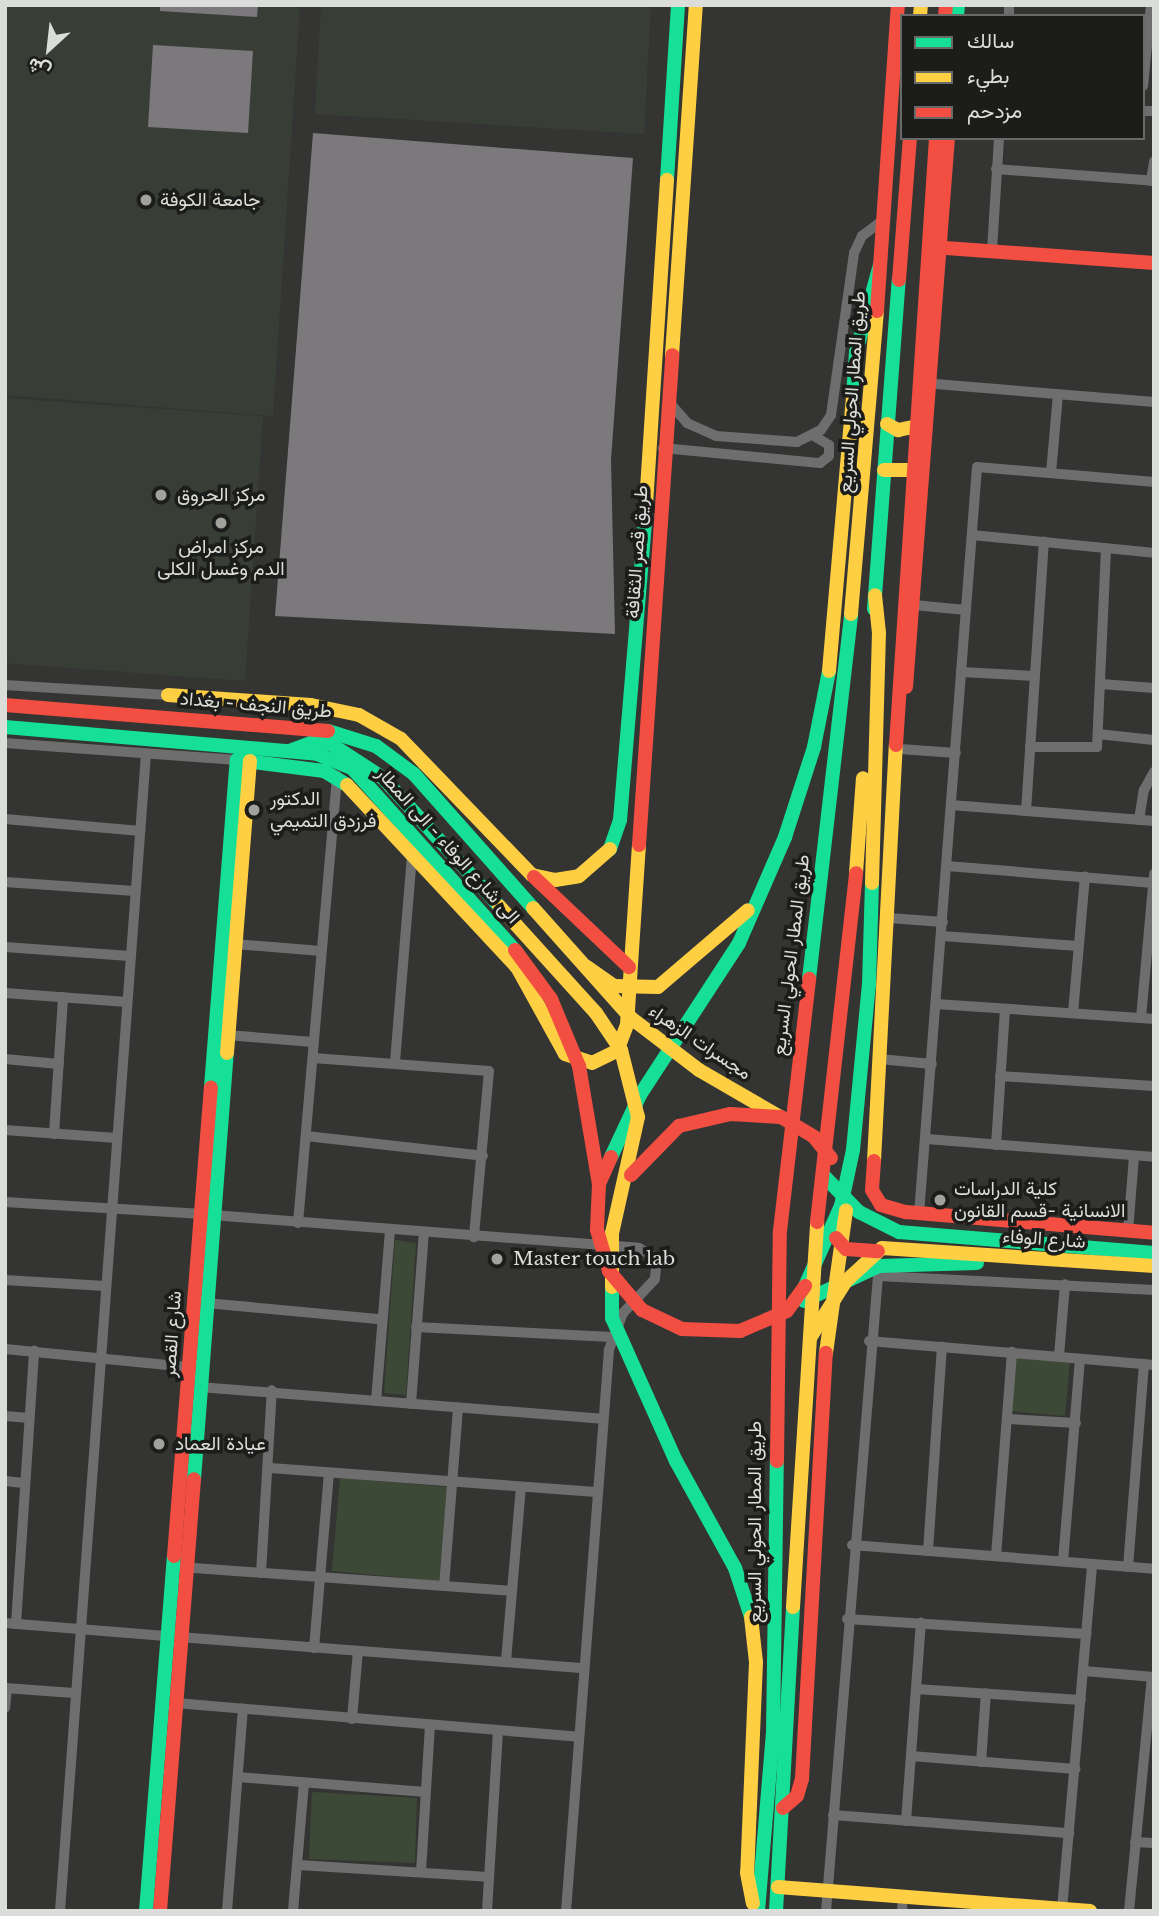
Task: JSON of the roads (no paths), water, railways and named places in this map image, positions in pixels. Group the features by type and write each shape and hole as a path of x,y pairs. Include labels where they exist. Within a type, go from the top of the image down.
{"main road":[{"name":"طريق قصر الثقافة","path":"611,849 620,820 651,448 678,5"},
{"name":"طريق قصر الثقافة","path":"412,856 517,967 559,1046 573,1059 601,1061 622,1044 696,5"},
{"name":"طريق المطار الحولي السريع","path":"757,1911 773,1734 780,1231 864,501 899,12"},
{"path":"674,72 692,72"},
{"name":"طريق المطار الحولي السريع","path":"776,1911 809,1340 823,1175 846,990 887,424 911,140"},
{"path":"903,691 911,671 936,140"},
{"path":"933,247 948,140"},
{"path":"933,247 1154,262"},
{"path":"880,265 856,352 822,715 785,836 727,965 640,1094 598,1184 596,1215 603,1258 616,1283 642,1310 668,1324 711,1334 755,1327 846,1277 879,1266 962,1262 1154,1276"},
{"path":"923,383 914,427 911,470 900,749 872,1190 881,1205 919,1214 1154,1233"},
{"path":"887,424 902,431 914,427"},
{"path":"884,470 911,470"},
{"path":"787,1311 817,1268 841,1206 853,1150 869,984 880,632 875,595"},
{"path":"168,695 335,708 381,726 419,756 532,875 629,967"},
{"name":"طريق النجف - بغداد","path":"5,705 316,727 362,739 414,774 551,925"},
{"name":"الى شارع الوفاء - الى المطار","path":"5,727 289,751 327,756 358,773 523,958 551,999 576,1054 590,1113 598,1184"},
{"path":"128,752 129,737"},
{"path":"289,751 324,743 373,769 537,947 610,1031 630,1071 638,1117 621,1192 609,1264 612,1318 744,1590 755,1638 747,1873 757,1911"},
{"path":"243,760 337,776 412,856"},
{"name":"شارع القصر","path":"218,1081 227,1035 235,944 243,760"},
{"name":"شارع القصر","path":"146,1911 174,1637 188,1459 190,1367 218,1081 243,760"},
{"path":"532,875 555,880 579,876 611,849 620,859 636,855"},
{"path":"587,967 614,986 658,987 725,934 761,892"},
{"name":"مجسرات الزهراء","path":"551,925 647,1032 781,1117 824,1148 846,1189"},
{"path":"621,1192 650,1150 679,1126 730,1114 781,1117"},
{"name":"شارع الوفاء","path":"823,1175 839,1196 877,1225"},
{"path":"846,1189 867,1211 890,1223 1154,1244"},
{"path":"783,1808 797,1796 802,1779 824,1362 847,1232 846,1189"},
{"name":"شارع القصر","path":"188,1459 199,1387 206,1303 206,1214"},
{"name":"شارع الوفاء","path":"1154,1253 921,1236 850,1216 839,1222 835,1234 846,1249 878,1251 904,1247 1154,1266"},
{"path":"809,1340 846,1282 878,1251"},
{"name":"شارع القصر","path":"160,1911 176,1703 174,1637"},
{"path":"778,1887 828,1891 903,1904 1090,1911"}],"street":[{"path":"1145,43 1151,5"},
{"path":"992,250 999,140"},
{"path":"996,169 1153,181 1154,161"},
{"path":"667,398 687,423 708,435 797,442 814,436 831,415 854,253 862,236 883,220"},
{"path":"923,383 1154,402"},
{"path":"1051,472 1058,394"},
{"path":"663,448 820,463 829,456 829,445 814,436"},
{"path":"919,1214 927,1139 977,467 1154,482"},
{"path":"972,535 1154,553"},
{"path":"1026,811 1044,542"},
{"path":"1030,747 1091,751 1098,734 1106,548"},
{"path":"914,606 966,610"},
{"path":"961,672 1035,676"},
{"path":"1101,684 1154,688"},
{"path":"5,685 168,695"},
{"path":"1098,734 1154,740"},
{"path":"5,743 243,760"},
{"path":"900,749 956,753"},
{"path":"60,1911 78,1629 146,754"},
{"path":"1139,820 1144,790 1154,772"},
{"path":"298,1223 337,776"},
{"path":"951,805 1154,821"},
{"path":"5,819 140,831"},
{"path":"395,1062 412,856"},
{"path":"947,866 1153,883"},
{"path":"1141,1018 1154,874"},
{"path":"1073,1013 1086,877"},
{"path":"5,882 135,891"},
{"path":"889,918 943,922"},
{"path":"942,936 1078,946"},
{"path":"235,944 321,950"},
{"path":"5,947 131,956"},
{"path":"5,993 127,1002"},
{"path":"54,1134 63,998"},
{"path":"936,1004 1154,1019"},
{"path":"996,1145 1005,1010"},
{"path":"227,1035 313,1042"},
{"path":"313,1058 395,1062 489,1072 474,1237"},
{"path":"5,1059 59,1064"},
{"path":"879,1059 932,1064"},
{"path":"1000,1076 1154,1086"},
{"path":"5,1130 117,1138"},
{"path":"306,1136 482,1156"},
{"path":"927,1139 1154,1157"},
{"path":"1128,1231 1134,1156"},
{"path":"5,1202 206,1214 652,1253 659,1265 655,1279 631,1303 612,1337 596,1492 566,1911"},
{"path":"376,1401 380,1319 390,1230"},
{"path":"411,1404 424,1233"},
{"path":"826,1911 869,1341 881,1274 1154,1290"},
{"path":"5,1280 105,1286"},
{"path":"1059,1356 1065,1284"},
{"path":"206,1303 380,1319"},
{"path":"416,1327 612,1337"},
{"path":"869,1341 1149,1364 1128,1567"},
{"path":"928,1550 942,1346"},
{"path":"5,1349 99,1356 190,1367"},
{"path":"34,1351 19,1550 10,1624 584,1668"},
{"path":"996,1556 1012,1352"},
{"path":"1063,1562 1080,1359"},
{"path":"199,1387 272,1390 602,1419"},
{"path":"261,1573 270,1468 272,1390"},
{"path":"444,1586 458,1408"},
{"path":"5,1416 29,1418"},
{"path":"1007,1419 1076,1423"},
{"path":"270,1468 596,1492"},
{"path":"314,1648 329,1473"},
{"path":"5,1481 24,1483"},
{"path":"506,1661 521,1487"},
{"path":"852,1545 1154,1569"},
{"path":"5,1549 19,1550"},
{"path":"1062,1909 1092,1564"},
{"path":"179,1567 512,1591"},
{"path":"847,1619 1087,1634"},
{"path":"906,1821 920,1623"},
{"path":"352,1719 358,1651"},
{"path":"1084,1671 1153,1677 1129,1911"},
{"path":"5,1708 6,1688 74,1693"},
{"path":"916,1689 1081,1700"},
{"path":"981,1762 986,1693"},
{"path":"176,1703 579,1737"},
{"path":"227,1911 243,1709"},
{"path":"421,1872 430,1726"},
{"path":"487,1911 498,1732"},
{"path":"911,1756 1075,1769"},
{"path":"238,1777 425,1792"},
{"path":"293,1911 304,1782"},
{"path":"833,1815 1069,1833"},
{"path":"1135,1842 1154,1843"},
{"path":"299,1865 488,1877"}],"place":[{"name":"جامعة الكوفة","path":"146,200"},
{"name":"مركز الحروق","path":"161,495"},
{"name":"مركز امراض الدم وغسل الكلى","path":"221,523"},
{"name":"الدكتور فرزدق التميمي","path":"254,810"},
{"name":"كلية الدراسات الانسانية -قسم القانون","path":"940,1200"},
{"name":"Master touch lab","path":"497,1259"},
{"name":"عيادة العماد","path":"159,1444"}]}
